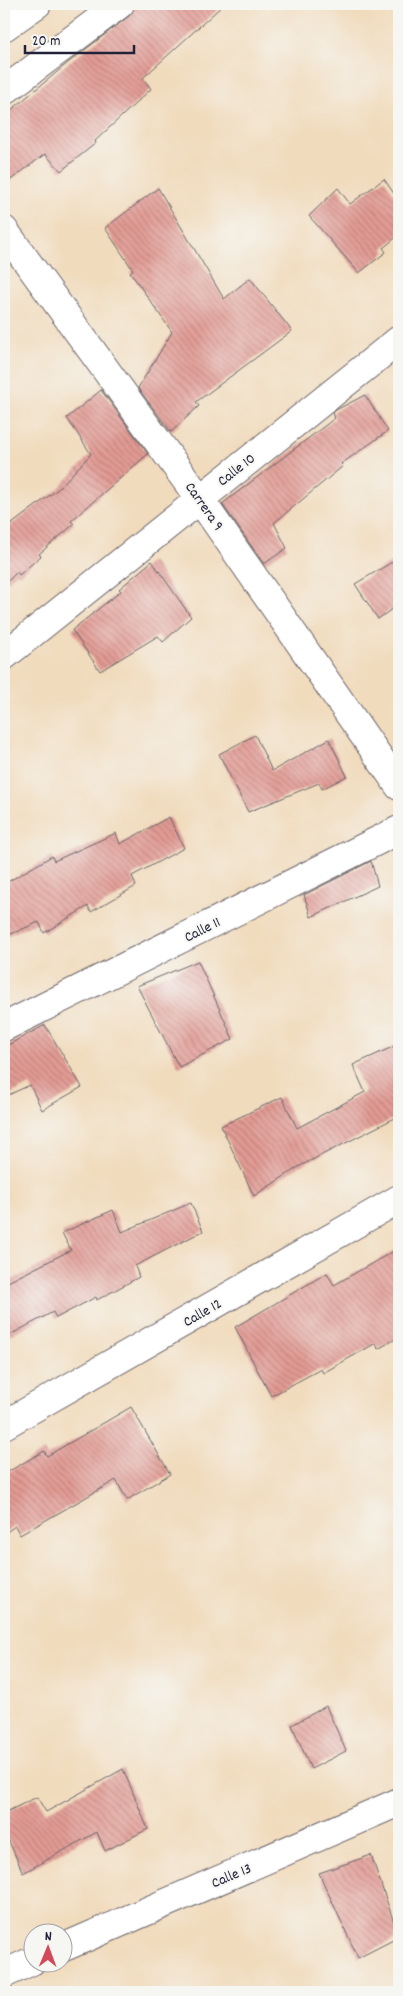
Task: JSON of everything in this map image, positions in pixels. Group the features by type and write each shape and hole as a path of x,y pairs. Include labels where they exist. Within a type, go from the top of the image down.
{"street":[{"path":"4,27 37,4"},
{"path":"4,91 120,4"},
{"name":"Carrera 9","path":"4,230 200,498 399,786"},
{"name":"Calle 10","path":"4,656 399,340"},
{"name":"Calle 11","path":"4,1027 399,830"},
{"name":"Calle 12","path":"4,1425 399,1199"},
{"name":"Calle 13","path":"72,1944 399,1802"},
{"path":"4,1974 22,1966"}],"building":[{"path":"136,4 224,4 143,78 151,89 95,141 96,143 61,171 45,154 4,185 4,116 69,62 129,16"},
{"path":"384,179 399,201 399,235 383,248 386,252 359,273 309,216 338,188 350,204"},
{"path":"158,188 224,299 250,278 292,331 196,402 199,406 171,432 138,388 172,332 130,272 133,270 105,228"},
{"path":"101,390 148,454 71,521 74,524 39,554 41,556 19,575 17,572 4,585 4,530 58,489 91,454 67,418"},
{"path":"365,395 388,431 341,464 343,466 274,523 287,548 264,564 222,504 335,418 333,413 336,410"},
{"path":"399,558 399,604 378,619 355,584"},
{"path":"152,561 191,617 163,642 158,636 100,671 72,630 121,591 119,589"},
{"path":"255,735 272,771 329,739 347,776 322,789 319,783 248,812 219,754"},
{"path":"169,817 184,848 132,876 136,886 91,912 88,906 44,933 39,922 4,937 4,884 52,856 54,861 116,833 120,844"},
{"path":"371,861 378,886 311,917 304,895"},
{"path":"198,961 233,1039 179,1067 137,986"},
{"path":"45,1025 82,1087 42,1110 30,1085 4,1097 4,1047"},
{"path":"399,1044 399,1116 300,1166 254,1196 221,1126 282,1097 297,1128 365,1092 353,1065"},
{"path":"191,1203 203,1231 135,1266 139,1277 97,1300 96,1297 56,1318 53,1312 4,1338 4,1284 71,1250 62,1233 113,1210 122,1232"},
{"path":"399,1248 399,1337 378,1349 376,1343 323,1373 321,1369 271,1396 235,1327 327,1273 334,1285"},
{"path":"131,1407 170,1474 127,1500 116,1480 20,1535 15,1526 4,1534 4,1474 44,1451 47,1456"},
{"path":"326,1706 346,1751 311,1769 292,1725"},
{"path":"123,1769 148,1829 105,1851 97,1832 23,1873 4,1830 4,1813 37,1797 46,1812"},
{"path":"371,1855 399,1937 358,1958 319,1873"}]}
